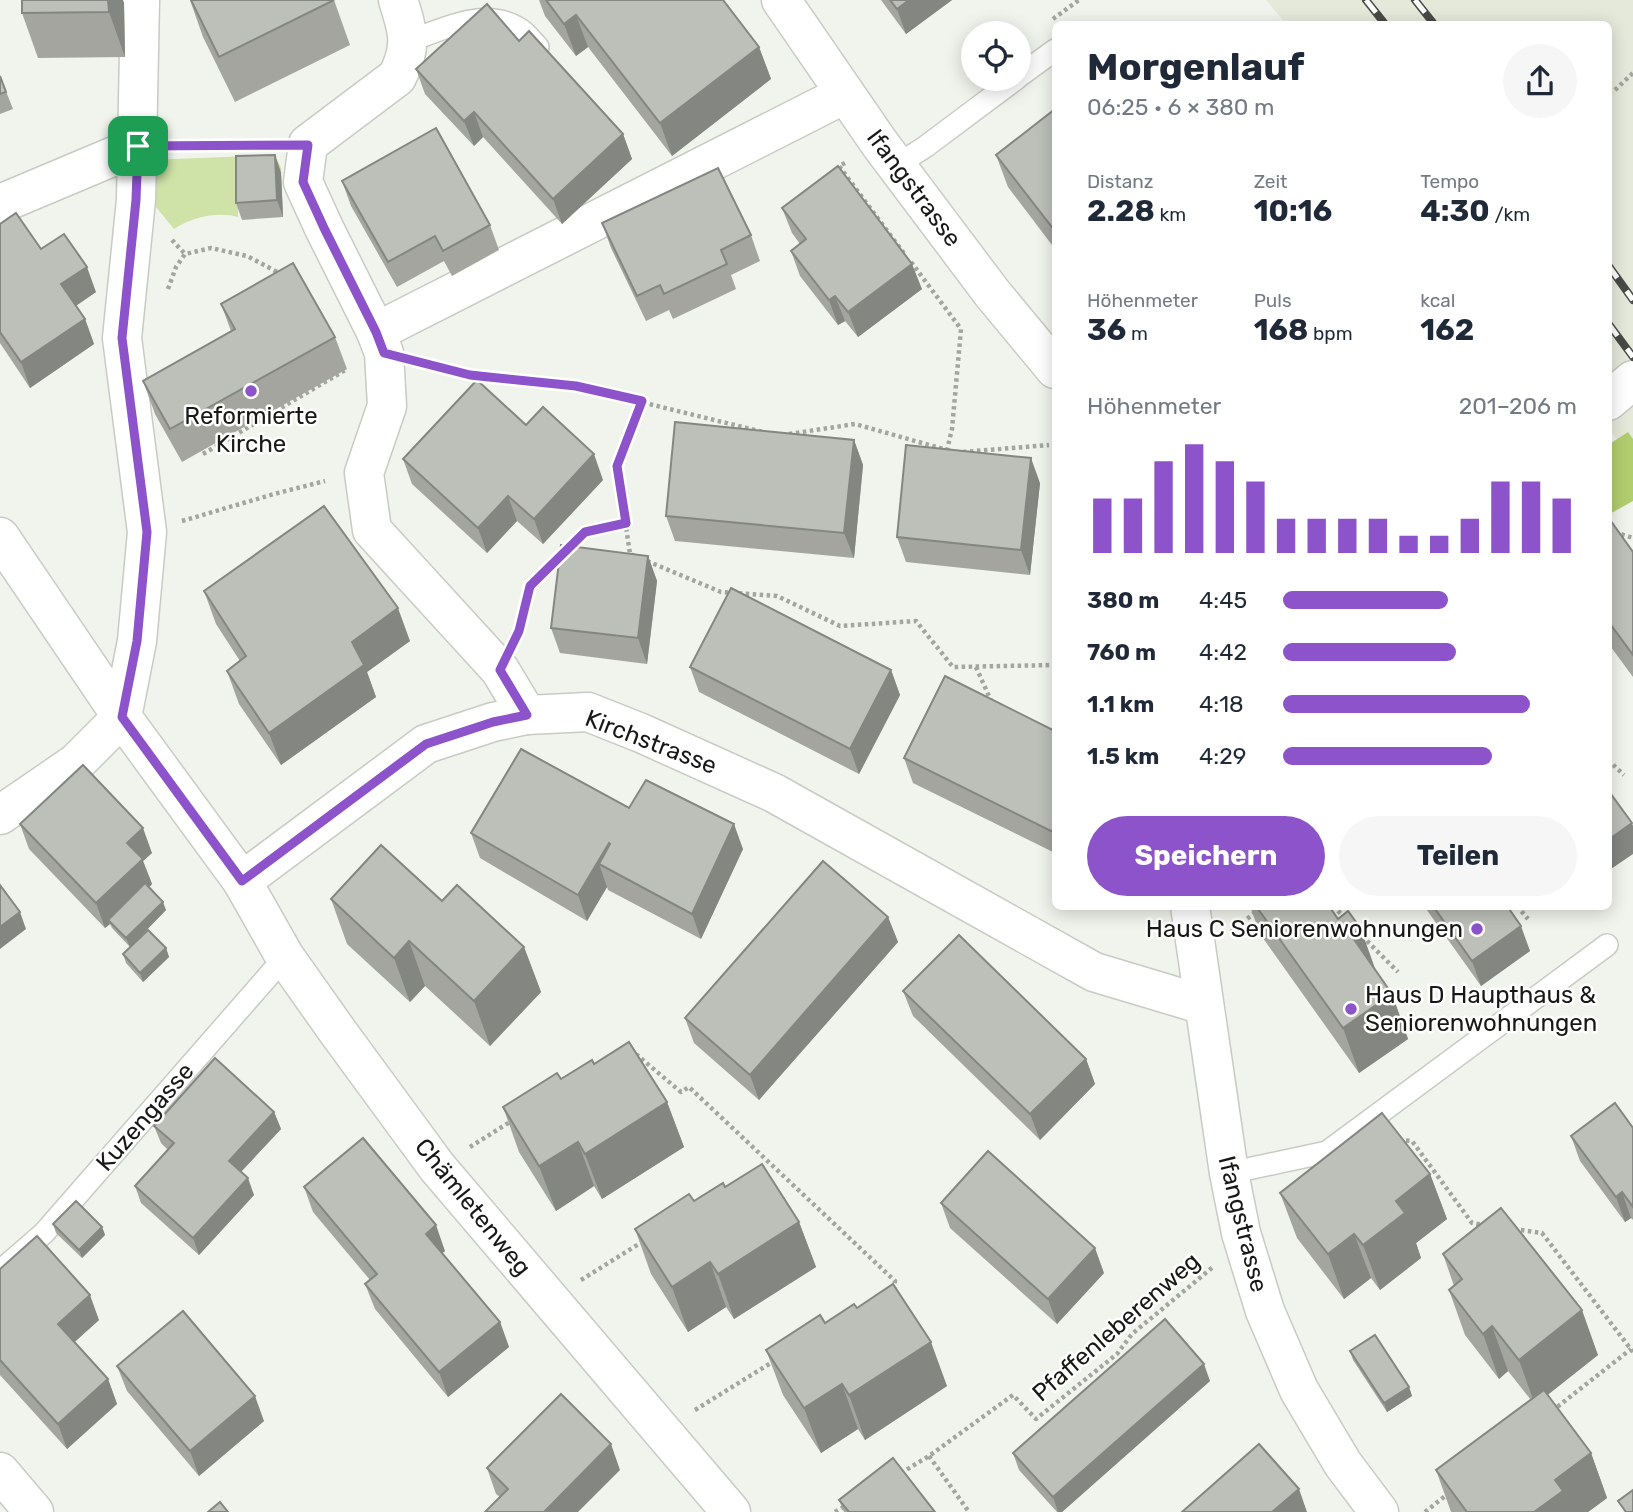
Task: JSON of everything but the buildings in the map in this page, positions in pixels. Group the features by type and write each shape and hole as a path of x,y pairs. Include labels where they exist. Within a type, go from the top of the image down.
{"street":[{"path":"0,815 76,763 122,717 137,641 147,532 122,338 136,200 140,0"},
{"path":"398,0 408,31 405,60 397,77 308,145 303,182 324,228 371,350 387,406 364,472 372,530 500,670 527,715"},
{"name":"Ifangstrasse","path":"781,0 897,165 992,293 1052,365"},
{"path":"371,350 845,94"},
{"path":"0,204 138,146"},
{"path":"1612,398 1633,380"},
{"path":"0,537 122,717 242,881"},
{"name":"Kirchstrasse","path":"242,881 426,744 493,722 527,715 588,712 774,793 1094,972 1204,1005"},
{"name":"Chämletenweg","path":"242,881 285,957 437,1167 731,1512"},
{"name":"Ifangstrasse","path":"1195,910 1204,1005 1228,1173 1241,1233 1265,1311 1299,1390 1343,1464 1379,1512"},
{"path":"0,1472 34,1512"}],"lane":[{"path":"407,42 468,21 497,19 520,28 538,47"},
{"path":"1031,68 1052,52"},
{"path":"897,165 1000,91"},
{"path":"1228,1173 1327,1152 1607,945"},
{"name":"Kuzengasse","path":"0,1271 44,1233 285,957"}],"path":[{"path":"1615,90 1633,73"},
{"path":"138,146 308,145"},
{"path":"850,161 839,166 961,329 952,429 947,450"},
{"path":"168,290 176,267 185,254 211,248 247,256 286,276"},
{"path":"203,454 371,350 470,375 576,386 768,433"},
{"path":"642,401 617,466 630,554 722,592 777,596 840,625 916,621 954,667 1052,665"},
{"path":"780,436 855,424 957,452 1049,445"},
{"path":"147,532 274,494 364,472"},
{"path":"500,670 519,631 530,586 585,532 626,523"},
{"path":"1612,531 1633,538"},
{"path":"976,667 991,702 1002,708"},
{"path":"1612,764 1624,775"},
{"path":"1227,935 1258,910"},
{"path":"1336,910 1351,925"},
{"path":"1520,910 1528,919"},
{"path":"1361,934 1398,972"},
{"path":"625,1062 637,1055 681,1092 689,1087 895,1281 893,1294"},
{"path":"437,1167 515,1118"},
{"path":"1390,1140 1412,1141 1472,1223 1495,1226"},
{"path":"1507,1228 1542,1233 1632,1350 1544,1418"},
{"name":"Pfaffenleberenweg","path":"894,1477 929,1456 1013,1395 1036,1419 1117,1354 1132,1334 1215,1266 1241,1233"},
{"path":"550,1299 652,1236"},
{"path":"662,1431 779,1359"},
{"path":"929,1456 969,1512"},
{"path":"1425,1512 1458,1486"},
{"path":"835,1512 847,1505"}],"shaded area":[{"path":"1266,0 1633,0 1633,464 1612,432 1612,21 1284,21"}],"green space":[{"path":"275,155 282,170 238,171 238,217 205,216 174,229 146,195 149,160"},
{"path":"1628,432 1633,439 1633,501 1612,513 1612,442"}],"railway":[{"path":"1366,0 1383,21"},
{"path":"1415,0 1432,21"},
{"path":"1612,271 1633,300"},
{"path":"1612,328 1633,357"}],"place":[{"name":"Reformierte Kirche","path":"251,391"},
{"name":"Haus C Seniorenwohnungen","path":"1477,929"},
{"name":"Haus D Haupthaus & Seniorenwohnungen","path":"1351,1009"}],"route":[{"path":"308,145 303,182 384,353 470,375 576,386 642,401 617,466 626,523 585,532 530,586 519,631 500,670 527,715 493,722 426,744 242,881 122,717 137,641 147,532 122,338 136,200 138,146 308,145"}]}
